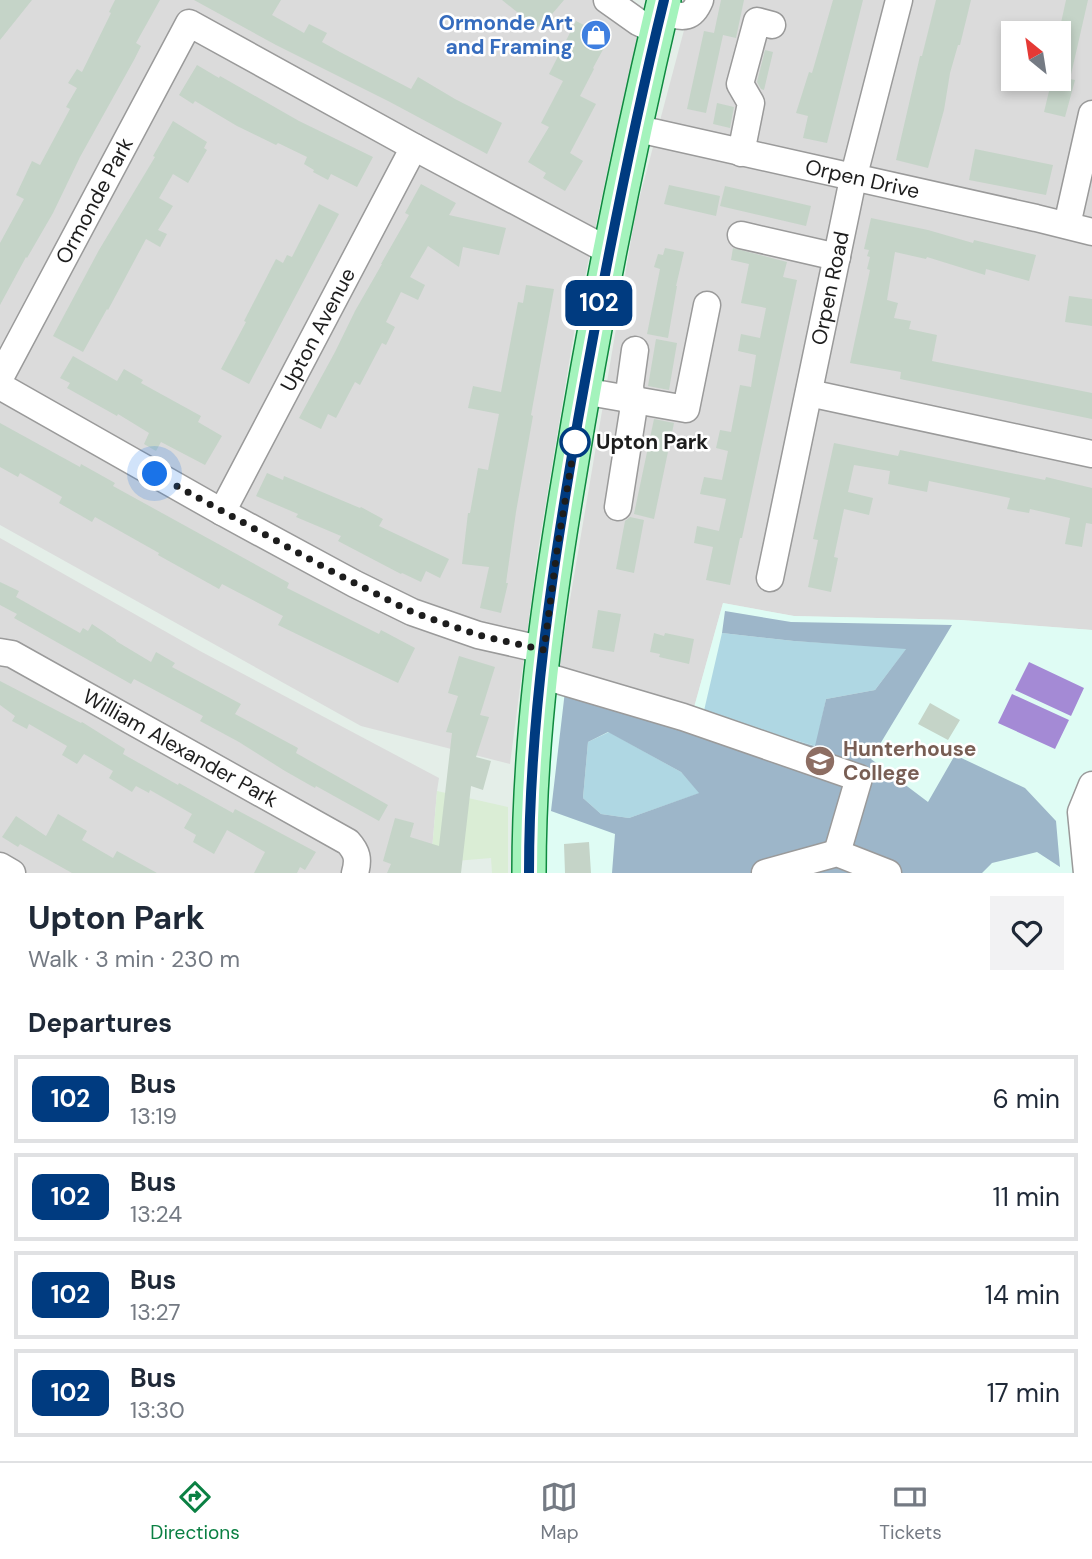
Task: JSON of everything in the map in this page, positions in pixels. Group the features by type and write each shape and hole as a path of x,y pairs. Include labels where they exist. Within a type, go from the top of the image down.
{"main road":[{"path":"529,873 534,731 558,543 610,251 634,128 661,14"}],"street":[{"path":"607,0 638,22 661,14 691,15 701,0"},
{"name":"Orpen Road","path":"770,578 853,178 899,0"},
{"path":"741,153 751,103 740,84 757,21 772,25"},
{"name":"Ormonde Park","path":"0,378 190,23 414,147"},
{"path":"1080,229 1092,114"},
{"name":"Orpen Drive","path":"634,128 1080,229"},
{"path":"414,147 610,251"},
{"name":"Upton Avenue","path":"222,512 414,147"},
{"path":"741,235 837,257"},
{"path":"583,391 686,409 707,305"},
{"path":"618,507 634,412 630,386 635,350"},
{"path":"0,386 222,512 412,612 478,635 683,717 859,778 838,853"},
{"path":"809,393 1092,454"},
{"name":"William Alexander Park","path":"0,652 12,654 348,842 356,862"},
{"path":"1087,873 1081,812 1092,785"},
{"path":"765,873 838,853 863,868 888,873"},
{"path":"0,866 12,873"}],"shaded area":[{"path":"0,0 632,0 647,11 612,149 577,315 538,550 510,764 361,726 0,525"},
{"path":"692,0 1092,0 1092,630 961,620 794,616 723,603 690,722 556,682 636,211"},
{"path":"0,538 200,651 439,778 430,873 0,873"},
{"name":"Hunterhouse College","path":"723,603 794,616 961,620 1092,630 1092,873 542,873 543,799 556,682 690,722"},
{"path":"725,611 791,622 952,625 871,759 928,802 955,755 1025,788 1056,821 1060,867 1037,852 992,863 982,873 612,873 615,834 551,811 565,691 703,715 815,746 826,699 875,690 906,649 722,633","holes":["608,732 681,772 699,793 629,818 601,814 583,798 588,742"]},
{"path":"722,633 794,641 907,648 875,690 826,699 816,746 703,715"},
{"path":"1029,662 1084,688 1071,716 1015,690"},
{"path":"1012,694 1069,720 1055,749 998,723"},
{"path":"609,732 681,772 700,793 629,818 601,814 583,798 588,742"},
{"path":"437,791 508,807 508,873 492,873 491,858 431,863"}],"building":[{"path":"0,0 32,0 0,40"},
{"path":"115,0 160,0 136,43 141,46 134,60 80,157 53,213 0,305 0,243 24,199 16,195 32,161 40,165 70,109 66,107 77,88 68,83 77,69 82,72"},
{"path":"194,0 281,0 272,15 304,33 309,24 327,33 322,42 411,89 418,77 502,123 487,154"},
{"path":"502,0 564,0 537,28"},
{"path":"721,0 744,0 736,38 723,35 706,113 687,109 704,31 714,33"},
{"path":"833,0 863,0 827,143 803,138 808,116 796,113 809,72 812,73"},
{"path":"936,0 971,0 950,73 944,110 928,168 896,160"},
{"path":"1066,0 1088,0 1071,75 1071,21 1061,21"},
{"path":"576,21 588,27 591,22 612,33 580,96 596,104 570,153 583,161 565,191 543,178 546,173 528,162 549,127 541,123 563,81 549,74"},
{"path":"765,50 773,52 764,90 757,82"},
{"path":"197,65 299,121 373,157 357,187 331,174 328,180 304,164 307,157 278,143 276,145 179,95"},
{"path":"1071,79 1075,80 1065,117 1044,112 1049,91 1071,91"},
{"path":"717,103 734,107 730,128 713,124"},
{"path":"173,121 207,142 204,148 207,150 188,183 173,174 159,198 173,206 158,230 167,234 160,247 146,239 83,352 53,336"},
{"path":"975,149 1053,165 1046,195 969,180"},
{"path":"421,184 456,203 449,215 506,228 499,255 463,247 459,267 428,246 410,277 425,285 418,300 401,292 386,322 395,327 386,345 382,343 360,385 355,382 336,418 328,414 321,429 299,418 409,215 405,213"},
{"path":"669,185 720,196 716,216 664,204"},
{"path":"725,186 811,206 806,226 720,206"},
{"path":"319,204 339,214 249,384 221,369 276,259 283,263 287,255 292,257"},
{"path":"871,218 1036,255 1029,281 986,269 985,275 927,257 926,259 895,252 887,300 898,303 894,318 911,321 909,329 937,335 932,361 1092,393 1092,419 900,379 901,372 850,363 870,270 867,269 869,250 864,249"},
{"path":"665,248 684,252 668,338 647,334 660,269 654,267 658,254 663,255"},
{"path":"733,248 787,262 783,277 797,280 730,585 706,580 713,547 694,543 697,526 719,531 726,499 700,494 704,477 722,480 728,451 716,448 720,430 731,432 740,385 751,387 756,355 738,351 741,334 760,338 766,308 741,303 749,264 731,260"},
{"path":"526,285 554,289 531,415 533,416 516,512 508,583 501,613 480,608 489,567 462,564 468,513 478,468 488,470 499,414 468,408 473,386 501,392 518,302 523,303"},
{"path":"1069,296 1092,299 1092,326 1065,322"},
{"path":"656,339 677,343 669,390 648,386"},
{"path":"73,356 117,381 124,369 143,380 141,383 201,416 198,422 222,436 205,465 161,442 156,451 144,444 149,433 67,388 70,383 60,378"},
{"path":"654,419 674,423 654,519 634,514"},
{"path":"0,423 80,467 81,464 115,483 113,486 289,583 287,588 379,634 381,630 415,648 398,683 278,625 283,616 222,584 219,589 95,517 92,522 59,503 62,497 20,473 18,477 0,467"},
{"path":"834,443 898,456 900,450 1092,488 1092,524 1086,523 1082,547 1065,544 1070,518 1030,509 1029,513 1007,509 1010,498 929,481 927,492 888,484 890,471 854,465 848,492 873,498 869,515 844,509 834,557 838,558 831,592 808,587 818,540 813,539"},
{"path":"267,473 283,480 284,476 361,507 383,519 379,526 449,559 440,578 426,571 421,582 401,574 338,541 341,536 256,496"},
{"path":"630,517 644,520 634,573 616,569 625,521"},
{"path":"0,582 19,591 16,597 80,633 83,628 88,631 92,624 151,662 156,652 175,663 172,667 241,704 235,714 298,748 296,753 388,805 379,821 316,786 315,788 200,721 203,716 134,679 131,684 14,618 17,614 0,605"},
{"path":"598,610 621,614 614,652 592,648"},
{"path":"654,633 694,639 689,664 659,657 660,654 650,652"},
{"path":"459,656 495,667 480,715 489,717 476,757 491,761 483,790 471,786 461,873 387,873 391,864 383,861 395,818 414,823 410,837 439,846 452,733 446,732 458,696 448,693"},
{"path":"0,681 82,722 125,749 123,754 178,785 179,783 233,813 235,809 316,852 305,870 300,867 297,873 254,873 265,852 227,830 214,854 193,842 196,835 184,828 192,814 150,790 149,793 136,786 132,792 109,778 113,771 84,754 77,764 62,755 67,746 29,724 27,729 12,721 15,716 0,705"},
{"path":"930,703 960,720 948,740 918,724"},
{"path":"58,814 87,831 82,840 113,858 117,851 157,873 72,873 2,837 16,816 46,836"},
{"path":"589,842 591,873 565,873 564,844"}],"bus line":[{"name":"102","path":"529,873 534,731 558,543 599,306 634,128 664,0"}],"place":[{"name":"Ormonde Art and Framing","path":"596,35"},
{"name":"Upton Park","path":"575,442"},
{"name":"Hunterhouse College","path":"820,761"}],"route":[{"path":"155,474 355,584 412,612 478,635 544,650 575,442"}]}
